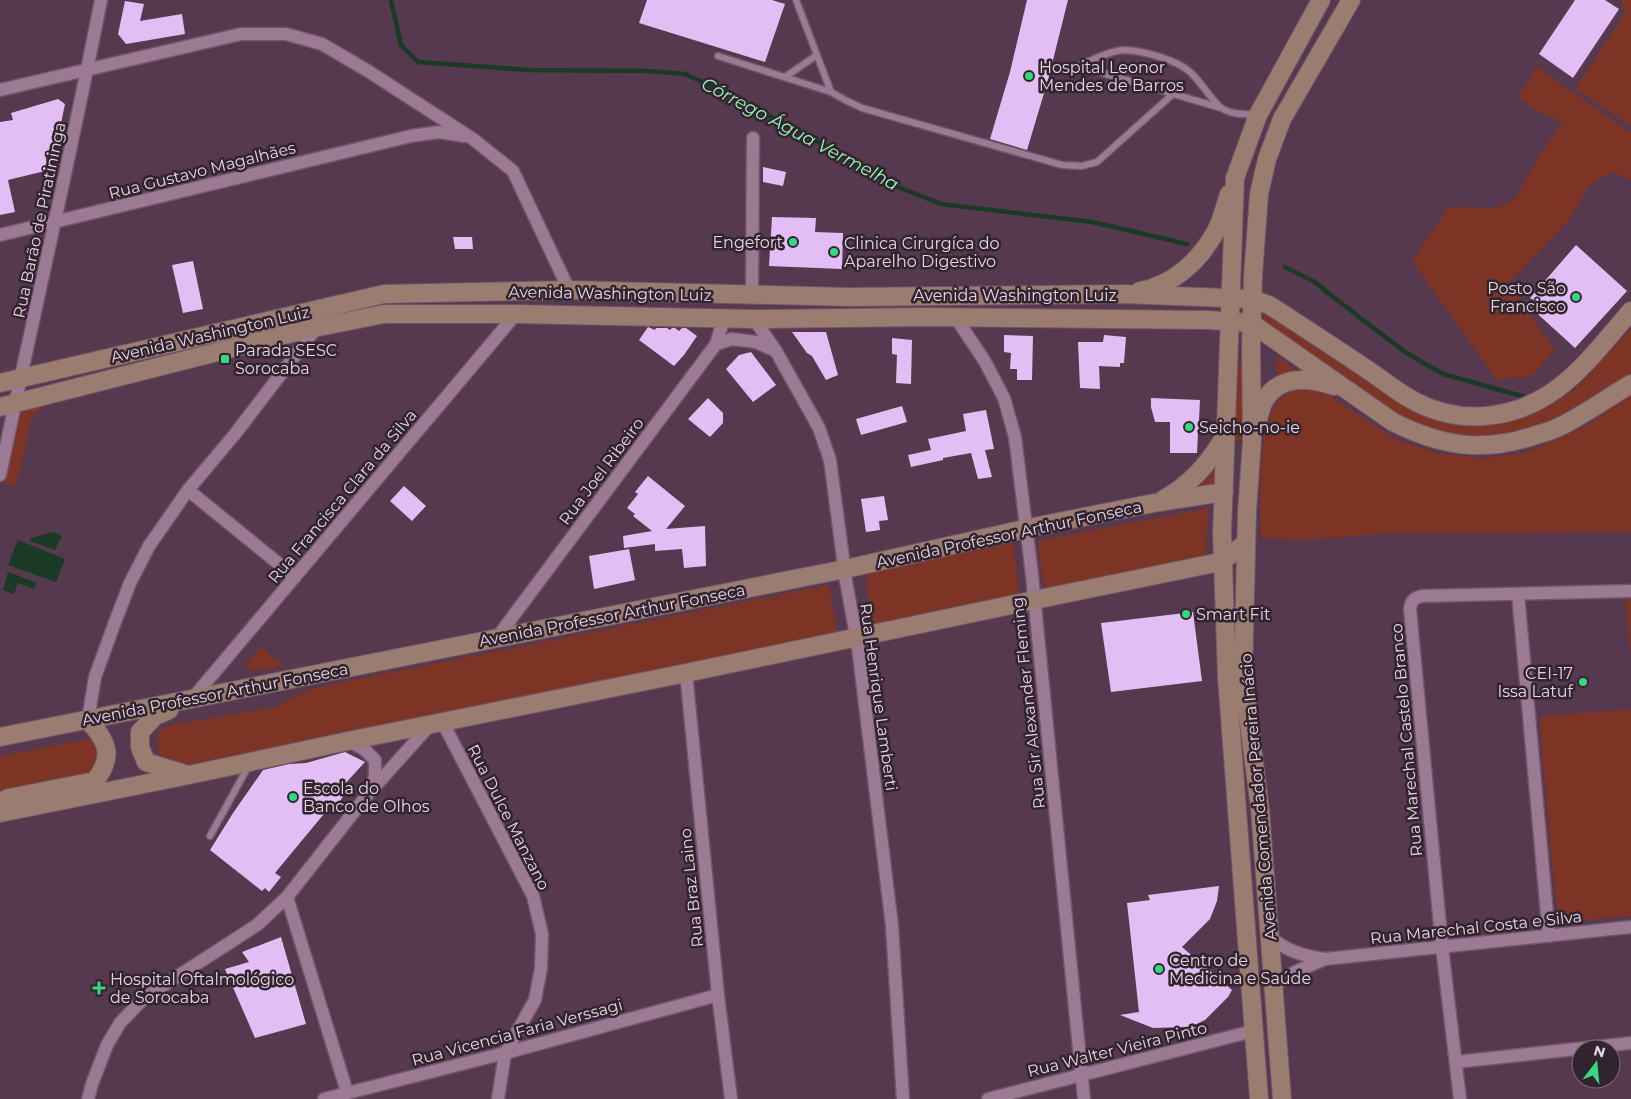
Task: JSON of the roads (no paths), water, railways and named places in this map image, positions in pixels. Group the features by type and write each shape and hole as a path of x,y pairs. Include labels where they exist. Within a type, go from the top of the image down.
{"main road":[{"name":"Avenida Comendador Pereira Inácio","path":"1259,1099 1227,678 1222,561 1235,178 1258,115 1321,0"},
{"name":"Avenida Comendador Pereira Inácio","path":"1282,1099 1260,809 1243,676 1247,512 1252,440 1252,300 1259,194 1267,159 1282,119 1351,0"},
{"path":"1123,294 1152,289 1176,276 1198,258 1216,230 1235,178"},
{"name":"Avenida Washington Luiz","path":"0,382 384,294 569,290 858,297 1123,294 1231,299"},
{"path":"1231,299 1252,300 1269,305 1415,401 1440,412 1462,416 1485,417 1523,408 1538,401 1559,387 1585,364 1631,311"},
{"name":"Avenida Washington Luiz","path":"7,406 317,327 384,314 516,314 754,319 956,318 1230,321"},
{"path":"1230,321 1251,323 1393,422 1414,433 1452,444 1486,446 1513,442 1558,427 1631,384"},
{"path":"1252,440 1264,401 1273,390 1285,382 1298,379 1322,382 1354,395"},
{"path":"1158,502 1178,490 1205,466 1215,454 1226,433"},
{"path":"1224,492 1234,498 1247,512"},
{"name":"Avenida Professor Arthur Fonseca","path":"0,737 845,569 1026,528 1158,502 1224,492"},
{"path":"0,812 686,673 1222,561 1246,543"},
{"path":"189,775 146,762 140,747 140,732 155,716 192,699"},
{"path":"0,802 9,798 95,781 104,769 107,751 100,734 88,720"},
{"name":"Avenida Comendador Pereira Inácio","path":"1248,947 1256,961 1273,979"}],"street":[{"name":"Rua Barão de Piratininga","path":"0,475 7,406 20,377 55,222 101,0"},
{"path":"0,90 241,34 286,34 322,44 473,139 513,171 569,290"},
{"path":"411,136 422,130 425,125 426,117 417,102"},
{"name":"Rua Gustavo Magalhães","path":"0,235 411,136 439,132 454,133 473,139"},
{"path":"752,295 753,138"},
{"name":"Rua Francisca Clara da Silva","path":"192,699 516,314"},
{"name":"Rua Joel Ribeiro","path":"496,639 716,344 724,318"},
{"name":"Rua Sir Alexander Fleming","path":"956,318 984,360 1004,398 1015,437 1034,600 1084,1099"},
{"name":"Rua Henrique Lamberti","path":"754,319 776,350 820,428 830,460 892,926 903,1099"},
{"path":"88,720 95,677 130,583 149,546 188,490 235,434 317,327"},
{"path":"716,344 732,339 756,342 776,350"},
{"path":"188,490 295,577"},
{"name":"Rua Marechal Castelo Branco","path":"1442,947 1410,610 1413,600 1422,596 1631,592"},
{"path":"1518,594 1549,936"},
{"name":"Rua Braz Laino","path":"686,673 718,995 731,1099"},
{"path":"88,1099 107,1045 127,1015 144,998 257,925 287,897 368,794 436,724"},
{"name":"Rua Dulce Manzano","path":"436,724 533,896 542,934 541,968 536,1000 504,1053 498,1099"},
{"path":"348,741 364,749 375,760 375,776 368,794"},
{"path":"287,897 347,1092"},
{"name":"Rua Marechal Costa e Silva","path":"1271,938 1296,953 1325,959 1631,927"},
{"path":"1442,947 1460,1099"},
{"name":"Rua Marechal Costa e Silva","path":"1273,979 1325,959"},
{"name":"Rua Vicencia Faria Verssagi","path":"324,1099 718,995"},
{"name":"Rua Walter Vieira Pinto","path":"988,1099 1253,1030"},
{"path":"1456,1062 1631,1043"}],"lane":[{"path":"796,0 831,92"},
{"path":"1221,108 1201,82 1188,70 1170,61 1124,50 1078,66 1221,108 1232,113 1258,115"},
{"path":"785,77 817,55"},
{"path":"718,56 831,92 862,108 1062,165 1082,166 1097,162 1173,94"},
{"path":"210,836 251,762"}],"waterway":[{"name":"Córrego Água Vermelha","path":"391,0 401,45 418,62 529,70 648,71 685,74 727,93 822,144 888,183 941,204 1092,222 1187,244"},
{"path":"1285,267 1315,282 1405,352 1443,374 1525,397"}],"place":[{"name":"Hospital Leonor Mendes de Barros","path":"1029,76"},
{"name":"Engefort","path":"793,242"},
{"name":"Clinica Cirurgíca do Aparelho Digestivo","path":"834,252"},
{"name":"Posto São Francisco","path":"1576,297"},
{"name":"Parada SESC Sorocaba","path":"225,359"},
{"name":"Seicho-no-ie","path":"1189,427"},
{"name":"Smart Fit","path":"1186,614"},
{"name":"CEI-17 Issa Latuf","path":"1583,682"},
{"name":"Escola do Banco de Olhos","path":"293,797"},
{"name":"Centro de Medicina e Saúde","path":"1159,969"},
{"name":"Hospital Oftalmológico de Sorocaba","path":"99,988"}]}
